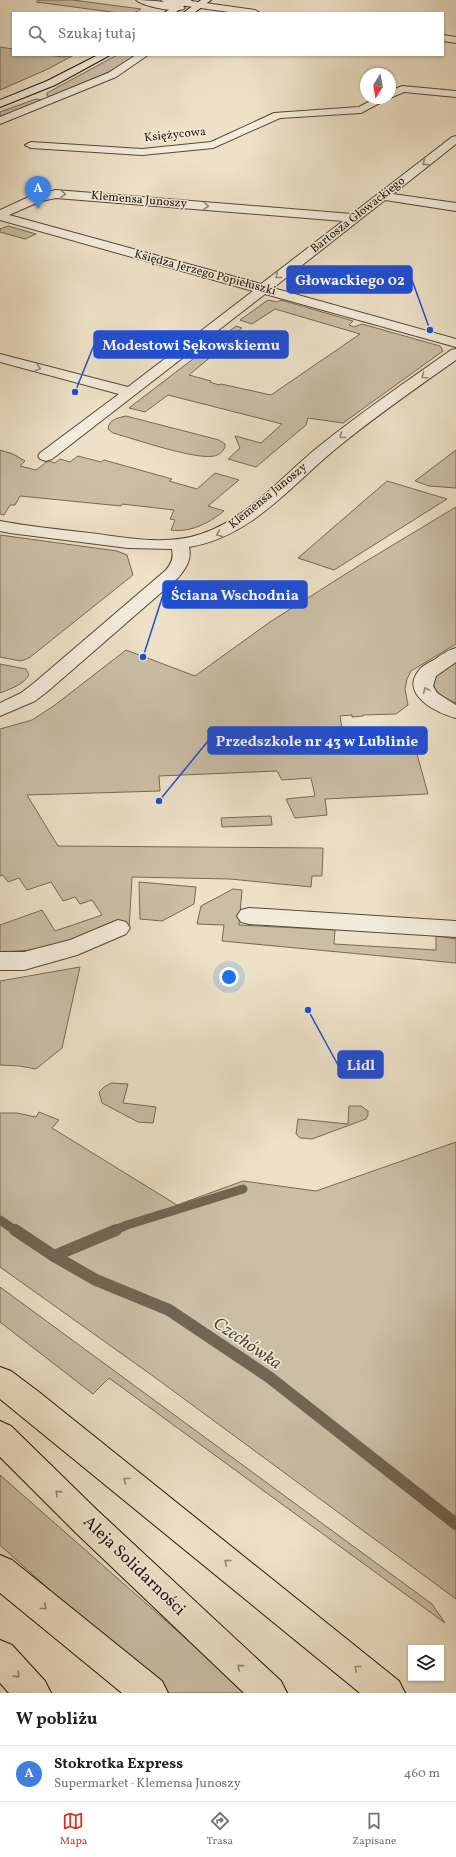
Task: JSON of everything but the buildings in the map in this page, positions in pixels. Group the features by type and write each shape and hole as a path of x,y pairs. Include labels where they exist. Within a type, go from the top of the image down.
{"main road":[{"path":"0,1381 28,1402 387,1693"},
{"name":"Aleja Solidarności","path":"0,1436 92,1526 269,1693"},
{"path":"0,1572 150,1693"},
{"path":"0,1657 33,1693"}],"street":[{"path":"140,0 152,4 183,3"},
{"path":"165,0 221,12"},
{"path":"170,12 183,3"},
{"path":"197,7 245,12"},
{"path":"444,38 456,40"},
{"path":"0,104 27,94 73,73 103,56"},
{"path":"0,121 112,75 141,56"},
{"path":"396,92 402,89 456,94"},
{"path":"27,94 52,100"},
{"name":"Księżycowa","path":"31,145 142,152 213,145 278,115 361,110 372,104"},
{"name":"Bartosza Głowackiego","path":"46,456 109,409 456,139"},
{"name":"Klemensa Junoszy","path":"0,215 37,198 56,194 353,218"},
{"path":"383,196 456,207"},
{"name":"Księdza Jerzego Popiełuszki","path":"0,215 456,343"},
{"name":"Klemensa Junoszy","path":"0,526 144,544 180,544 206,539 232,528 320,453 373,412 456,353"},
{"path":"0,358 130,392"},
{"path":"0,710 28,697 41,687 161,585 179,565 182,555 180,544"},
{"path":"456,654 428,672 424,678 423,684 426,693 433,701 439,706 456,712"},
{"path":"249,916 456,929"},
{"path":"0,961 24,961 77,947 118,928"}],"shaded area":[{"path":"39,0 73,0 141,9 136,12 111,12 36,2"},
{"path":"0,47 12,49 12,56 72,56 48,69 0,90"},
{"path":"115,56 132,56 132,58 116,69 68,89 61,94 47,96 47,93"},
{"path":"36,99 42,100 16,112 0,116 0,112"},
{"path":"8,226 36,234 25,239 0,232 0,229"},
{"path":"268,300 277,302 281,300 353,321 349,325 354,327 362,324 440,346 443,351 343,423 308,418 306,425 256,467 228,459 240,448 235,436 261,443 282,424 168,395 145,412 129,408 236,326 242,328 212,351 213,355 189,375 211,381 210,382 219,385 221,384 271,395 360,334 275,309 252,324 240,320"},
{"path":"126,416 219,440 225,444 225,447 221,453 214,456 193,455 113,433 108,429 112,421"},
{"path":"0,450 13,454 25,461 20,466 36,470 48,461 55,463 60,459 70,462 78,456 101,462 104,460 172,479 169,481 197,489 215,473 239,480 208,506 224,511 206,523 185,530 171,530 175,520 170,519 174,510 122,504 121,506 20,496 15,505 10,505 4,515 0,514"},
{"path":"456,450 456,488 429,486 415,481"},
{"path":"387,481 447,499 334,570 298,558"},
{"path":"456,507 456,644 411,671 407,679 405,689 408,705 396,714 363,715 352,717 352,715 340,716 346,754 417,754 428,794 325,799 327,815 295,818 286,799 315,796 311,778 282,780 277,771 159,776 160,791 27,795 58,846 323,848 322,876 312,876 311,887 230,879 132,877 129,930 33,950 0,952 0,925 42,910 55,931 102,915 92,900 80,904 75,897 63,901 51,882 27,890 19,878 8,882 3,875 0,876 0,729 32,720 55,705 126,650 195,676 270,622 363,563"},
{"path":"0,535 117,551 127,555 133,575 29,658 21,661 0,657"},
{"path":"456,660 456,703 439,694 433,684 435,674"},
{"path":"0,664 26,669 29,675 20,684 0,693"},
{"path":"271,816 272,825 222,827 221,818"},
{"path":"139,882 196,887 194,904 162,921 140,919"},
{"path":"233,889 242,890 239,925 335,930 334,944 436,950 436,936 456,939 456,963 222,941 224,925 197,924 201,906"},
{"path":"80,967 62,1048 36,1069 20,1066 0,1065 0,981"},
{"path":"111,1083 128,1084 123,1103 156,1107 153,1123 138,1122 102,1103 99,1092"},
{"path":"349,1106 361,1106 368,1111 366,1119 312,1139 300,1138 296,1134 298,1119 348,1124"},
{"path":"39,1112 59,1120 52,1128 177,1205 243,1181 316,1191 456,1142 456,1599 153,1376 0,1267 0,1113 17,1113 36,1117"},
{"path":"0,1287 432,1604 445,1623 109,1378 93,1394 0,1322"},
{"path":"0,1475 248,1693 164,1693 0,1545"}],"waterway":[{"path":"113,1231 127,1225 243,1189"},
{"name":"Czechówka","path":"0,1220 16,1231"},
{"name":"Czechówka","path":"15,1230 54,1256"},
{"path":"54,1256 116,1230"},
{"name":"Czechówka","path":"54,1256 96,1280 169,1310 269,1377 456,1524"}],"place":[{"name":"Stokrotka Express","path":"38,209"},
{"name":"Głowackiego 02","path":"430,330"},
{"name":"Modestowi Sękowskiemu","path":"75,392"},
{"name":"Ściana Wschodnia","path":"143,657"},
{"name":"Przedszkole nr 43 w Lublinie","path":"159,801"},
{"name":"Lidl","path":"308,1010"}]}
